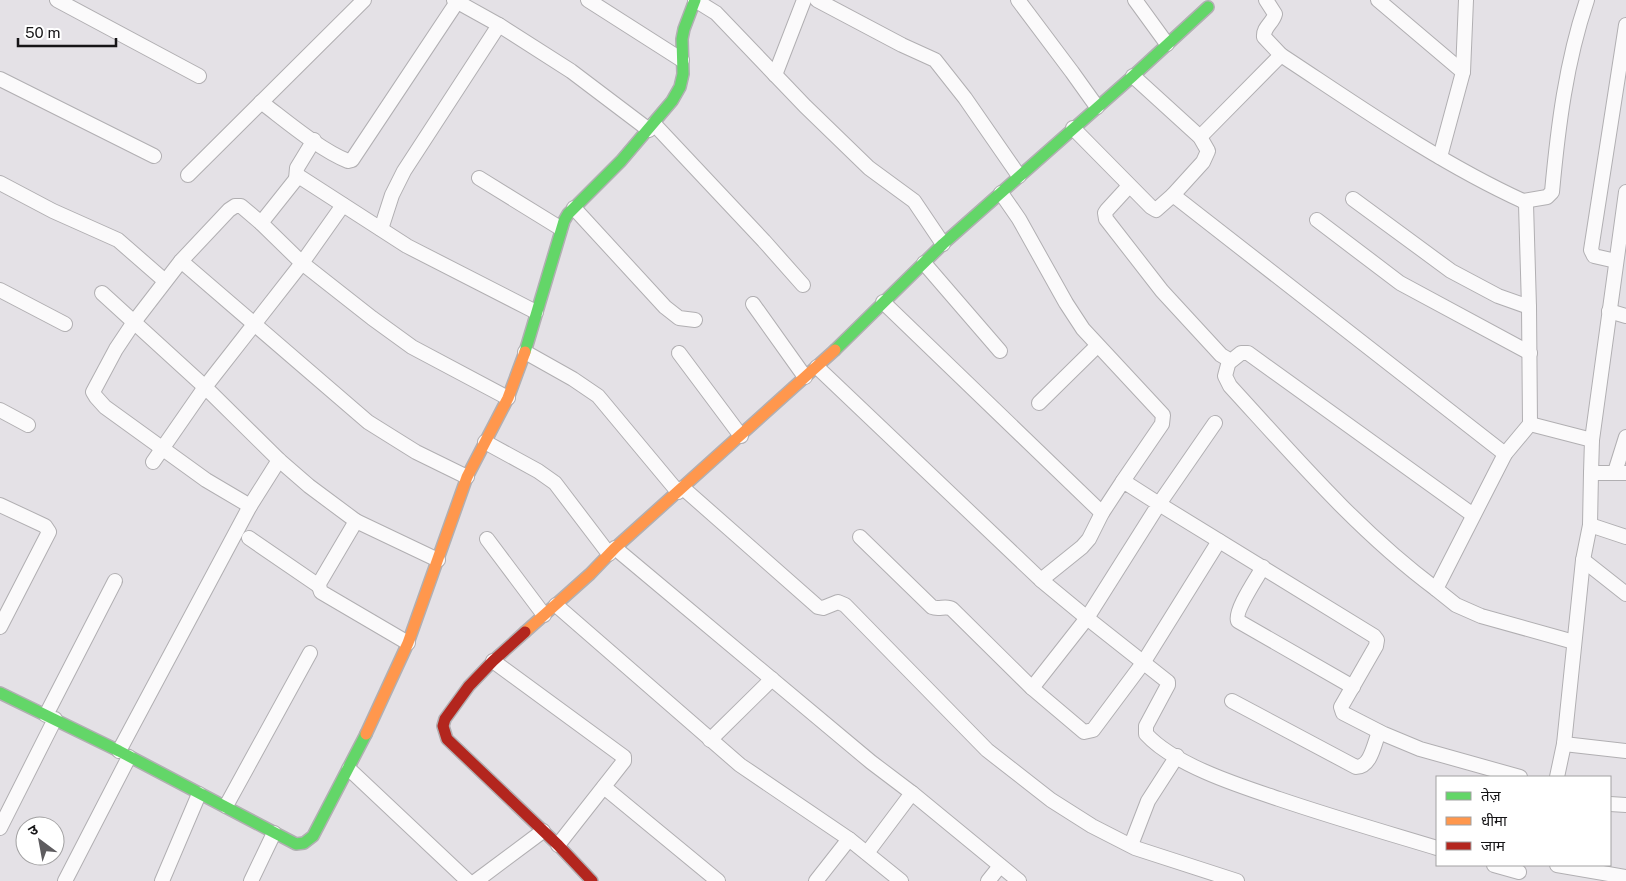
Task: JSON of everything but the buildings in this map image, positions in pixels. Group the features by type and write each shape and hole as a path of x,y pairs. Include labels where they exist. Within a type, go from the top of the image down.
{"street":[{"path":"57,0 199,76"},
{"path":"188,175 364,0"},
{"path":"588,0 682,60"},
{"path":"0,692 226,806 294,843 301,845 308,842 313,836 348,768 408,644 467,477 508,398 526,352 560,228 574,208 621,161 672,101 680,87 683,74 682,49 684,29 695,0 716,13 775,75 869,168 914,201 943,244"},
{"path":"775,75 804,0"},
{"path":"817,0 902,46 935,60 965,98 1019,176"},
{"path":"1018,0 1097,108"},
{"path":"1135,0 1167,44"},
{"path":"1266,0 1275,14 1274,19 1264,30 1264,36 1281,56 1440,157 1492,187 1523,201 1547,197 1552,192 1558,129 1567,79 1587,0"},
{"path":"1378,0 1463,72"},
{"path":"1440,157 1463,72 1466,0"},
{"path":"261,102 343,159 352,160 456,1 499,25 571,71 651,127 764,241 803,285"},
{"path":"592,881 558,845 447,739 442,726 453,706 493,661 817,366 943,244 1208,7"},
{"path":"380,229 392,195 404,171 499,25"},
{"path":"1620,252 1594,256 1591,250 1626,25"},
{"path":"1200,136 1281,56"},
{"path":"1073,128 1128,186 1153,209 1159,208 1206,157 1208,151 1200,136 1133,76"},
{"path":"0,79 154,156"},
{"path":"261,223 296,179 297,168 314,140"},
{"path":"479,178 560,228"},
{"path":"296,179 303,179 407,246 536,312"},
{"path":"0,183 118,240 165,281"},
{"path":"1128,186 1107,210 1105,213 1106,219 1177,309 1214,349 1229,361"},
{"path":"1557,776 1564,744 1583,560 1590,525 1592,440 1609,311 1620,252 1626,192"},
{"path":"1001,193 1019,219 1083,330 1164,418 1162,424 1102,513 1089,539 1042,580"},
{"path":"1173,195 1505,454"},
{"path":"1353,199 1451,271 1498,296 1529,307"},
{"path":"1436,590 1505,454 1530,424 1526,207 1523,201"},
{"path":"153,462 205,387 302,263 343,205"},
{"path":"250,506 206,480 105,407 93,392 116,349 165,281 181,261 235,206 241,206 302,263 412,347 508,398"},
{"path":"574,208 665,307 679,318 695,320"},
{"path":"1317,220 1400,283 1530,353"},
{"path":"181,261 368,422 416,452 467,477"},
{"path":"924,263 1000,350"},
{"path":"0,290 65,324"},
{"path":"102,293 309,486 356,521 438,560"},
{"path":"883,302 1102,513"},
{"path":"753,304 805,377"},
{"path":"1609,311 1626,316"},
{"path":"1039,403 1097,346"},
{"path":"526,352 598,396 680,490 818,606 823,608 838,602 845,605 1003,764 1070,813 1130,845 1237,881"},
{"path":"1229,361 1233,361 1244,352 1248,353 1473,515"},
{"path":"680,353 741,436"},
{"path":"1229,361 1225,376 1236,393 1330,496 1402,563 1456,605 1481,616 1574,642"},
{"path":"817,366 1042,580 1143,663 1166,679 1168,685 1146,726 1146,734 1177,756 1215,776 1329,816 1436,848"},
{"path":"0,410 28,425"},
{"path":"1032,688 1087,618 1159,504 1215,423"},
{"path":"1530,424 1592,440"},
{"path":"1591,473 1621,473 1626,437"},
{"path":"485,442 538,471 555,483 612,551 1019,881"},
{"path":"65,881 124,754 250,506 279,460"},
{"path":"1124,481 1374,636 1376,646 1341,707 1343,713 1379,732 1443,756 1516,776"},
{"path":"0,505 45,526 49,532 2,618"},
{"path":"356,521 319,586 320,592 408,644"},
{"path":"1590,525 1626,537"},
{"path":"249,538 319,586"},
{"path":"487,538 544,615"},
{"path":"860,538 932,607 936,609 947,607 952,609 1032,688 1084,732 1089,732 1096,726 1143,663 1219,541"},
{"path":"1583,560 1626,594"},
{"path":"1263,567 1236,617 1238,621 1353,687"},
{"path":"0,828 116,581"},
{"path":"556,605 740,765 849,839 894,879"},
{"path":"226,806 310,653"},
{"path":"493,661 623,754 624,761 558,845"},
{"path":"710,740 772,680"},
{"path":"1232,701 1356,767 1361,767 1367,763 1379,732"},
{"path":"1564,744 1626,750"},
{"path":"1130,845 1148,801 1177,756"},
{"path":"348,768 468,881"},
{"path":"604,786 718,881"},
{"path":"867,853 912,793"},
{"path":"162,881 199,794"},
{"path":"1611,804 1626,806"},
{"path":"476,881 543,831"},
{"path":"251,881 274,832"},
{"path":"816,881 849,839"},
{"path":"988,881 1000,866"},
{"path":"1497,866 1518,873"},
{"path":"1563,866 1626,877"}],"traffic: fast":[{"path":"525,352 564,221 568,214 621,161 672,101 680,87 683,74 682,39 695,0"},
{"path":"835,350 943,244 1208,7"},
{"path":"0,693 119,751 296,844 304,843 313,836 366,734"}],"traffic: slow":[{"path":"525,632 590,574 615,548 835,350"},
{"path":"366,734 408,643 467,477 508,398 525,352"}],"traffic: jam":[{"path":"525,632 469,686 445,719 443,726 447,739 558,845 592,881"}]}
